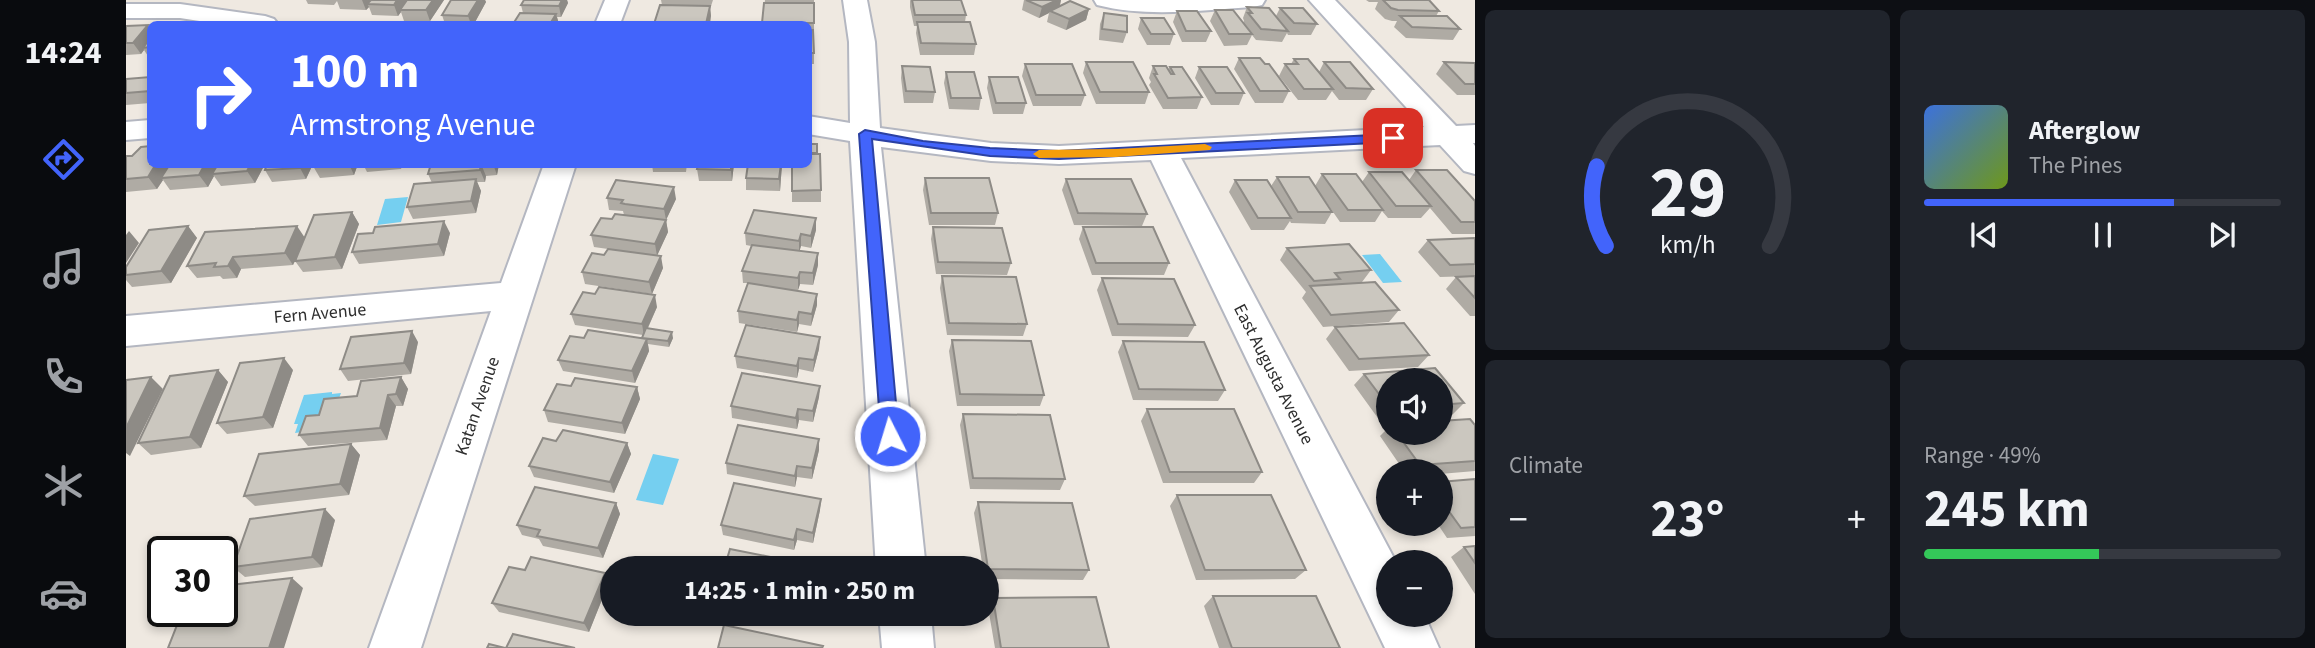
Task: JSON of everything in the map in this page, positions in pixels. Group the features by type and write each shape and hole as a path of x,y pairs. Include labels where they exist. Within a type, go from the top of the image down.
{"street":[{"path":"609,21 617,0"},
{"path":"855,0 862,42 865,134 900,556"},
{"path":"1106,0 1148,5 1253,0"},
{"path":"1321,0 1462,135 1475,164"},
{"path":"126,11 180,11 245,21"},
{"path":"812,126 923,145 1059,155 1462,135"},
{"path":"126,131 147,129"},
{"name":"East Augusta Avenue","path":"1161,149 1376,574"},
{"name":"Katan Avenue","path":"395,648 558,168"},
{"name":"Fern Avenue","path":"126,331 515,295"},
{"path":"906,626 908,648"},
{"path":"1402,627 1413,648"}],"water":[{"path":"408,197 401,222 377,225 385,199"},
{"path":"1380,254 1402,282 1383,283 1362,255"},
{"path":"341,393 331,409 310,431 295,433 298,424 294,424 304,395"},
{"path":"653,454 679,459 663,505 636,500"}],"building":[{"path":"371,0 397,0 394,5 367,4"},
{"path":"407,0 433,0 426,10 400,10"},
{"path":"451,0 478,0 468,16 442,15"},
{"path":"524,0 562,0 559,6 521,5"},
{"path":"912,0 961,0 966,15 915,15"},
{"path":"1026,0 1057,0 1042,7"},
{"path":"1383,0 1429,0 1439,11 1398,10 1391,8"},
{"path":"1070,1 1089,9 1069,19 1050,11"},
{"path":"764,3 814,3 814,23 762,21"},
{"path":"660,5 710,6 707,21 655,21"},
{"path":"1247,7 1269,8 1288,31 1261,29 1248,13 1252,13"},
{"path":"1280,8 1303,8 1317,24 1294,23"},
{"path":"1215,10 1233,10 1252,34 1229,34"},
{"path":"1177,11 1197,11 1211,31 1186,31"},
{"path":"520,13 556,14 552,21 515,21"},
{"path":"1104,13 1127,16 1127,32 1102,29"},
{"path":"1400,16 1447,16 1460,29 1412,27"},
{"path":"1141,18 1164,18 1174,34 1151,34"},
{"path":"917,22 970,22 976,44 921,43"},
{"path":"147,25 133,43 126,43 126,26"},
{"path":"812,30 813,30 812,53"},
{"path":"1239,58 1260,58 1265,64 1269,64 1289,91 1260,91"},
{"path":"1294,59 1308,59 1333,89 1304,89 1285,64 1298,64"},
{"path":"1086,62 1133,62 1149,92 1100,92"},
{"path":"1324,62 1350,62 1373,89 1346,88"},
{"path":"1444,62 1475,63 1475,84 1465,84"},
{"path":"1025,64 1072,64 1085,95 1036,95"},
{"path":"902,66 930,67 935,92 906,91"},
{"path":"1153,66 1166,66 1171,74 1174,74 1170,67 1182,67 1202,97 1168,98 1154,74 1157,74"},
{"path":"1199,67 1227,67 1244,93 1216,93"},
{"path":"946,72 974,72 981,98 951,98"},
{"path":"147,77 147,91 126,93 126,79"},
{"path":"989,77 1018,77 1026,103 996,103"},
{"path":"812,144 817,144 817,153 812,153"},
{"path":"147,146 147,168 154,168 148,177 126,179 126,156 132,156 141,147"},
{"path":"812,154 820,154 821,190 792,191 792,168 812,168"},
{"path":"167,168 203,168 199,175 161,178"},
{"path":"216,168 249,168 247,171 212,174"},
{"path":"266,168 300,168 265,170"},
{"path":"430,168 480,168 480,170 428,174"},
{"path":"731,168 731,170 697,169"},
{"path":"747,168 780,168 779,179 746,178"},
{"path":"1416,170 1447,170 1475,201 1475,222 1461,222"},
{"path":"1369,172 1402,172 1431,206 1396,206"},
{"path":"1322,174 1356,174 1383,210 1348,210"},
{"path":"1277,177 1309,177 1332,212 1298,212"},
{"path":"925,178 989,178 998,213 931,213"},
{"path":"476,179 471,201 407,207 414,184"},
{"path":"1066,179 1131,179 1147,214 1078,213"},
{"path":"616,180 674,187 664,209 625,204 621,203 623,200 607,198"},
{"path":"1235,180 1267,180 1291,218 1258,218"},
{"path":"754,210 816,218 811,236 801,234 799,241 745,233"},
{"path":"352,212 335,257 295,261 314,215"},
{"path":"615,214 666,220 655,244 591,235 601,218 612,219"},
{"path":"444,221 438,244 352,252 358,234 373,233 375,227"},
{"path":"188,226 161,271 126,275 126,267 149,230"},
{"path":"297,226 285,253 233,257 228,266 214,267 216,263 187,266 205,232"},
{"path":"933,227 1002,228 1011,263 938,262"},
{"path":"1083,227 1153,227 1169,263 1096,263"},
{"path":"1475,238 1475,264 1450,265 1428,240"},
{"path":"1349,244 1371,270 1335,273 1340,279 1314,281 1287,248"},
{"path":"752,245 818,253 813,273 800,272 798,278 742,271"},
{"path":"608,249 661,256 649,282 582,272 592,253 604,255"},
{"path":"942,276 1016,277 1027,324 949,323"},
{"path":"1475,276 1475,298 1456,277"},
{"path":"1102,278 1174,279 1195,325 1118,324"},
{"path":"1375,282 1399,310 1331,315 1310,286"},
{"path":"748,283 817,294 812,314 799,312 797,320 738,311"},
{"path":"599,287 655,295 642,324 571,314 583,292 595,294"},
{"path":"1404,323 1429,355 1359,359 1335,327"},
{"path":"746,325 820,337 814,360 799,358 797,366 735,356"},
{"path":"646,328 672,332 668,341 642,338"},
{"path":"588,330 647,339 632,371 558,360 570,336 584,338"},
{"path":"412,331 404,363 340,369 351,337"},
{"path":"952,340 1031,341 1044,395 960,394"},
{"path":"1123,341 1204,342 1225,390 1139,389"},
{"path":"284,358 263,417 217,423 240,363"},
{"path":"218,370 190,437 138,443 170,376"},
{"path":"742,373 820,386 813,411 798,409 796,418 731,406"},
{"path":"1376,373 1376,390 1364,374"},
{"path":"151,377 126,428 126,380"},
{"path":"401,377 396,394 388,395 380,428 299,435 306,416 319,415 324,399 357,396 361,381"},
{"path":"575,378 637,387 622,423 544,410 557,384 571,386"},
{"path":"1453,390 1464,403 1453,404"},
{"path":"1147,409 1234,409 1262,472 1170,472"},
{"path":"963,414 1050,415 1065,479 973,478"},
{"path":"1470,419 1475,425 1475,461 1453,463 1453,459 1416,459 1405,445 1453,445 1453,420"},
{"path":"738,425 819,439 812,468 797,466 795,476 726,463"},
{"path":"563,430 627,443 610,482 529,466 543,438 556,441"},
{"path":"351,444 340,484 244,496 259,454"},
{"path":"1475,479 1475,527 1461,528 1453,517 1453,481"},
{"path":"734,483 821,499 813,533 797,529 794,540 721,525"},
{"path":"535,487 616,503 598,548 537,536 540,530 517,525"},
{"path":"1177,495 1271,495 1306,570 1205,570"},
{"path":"978,502 1072,503 1089,570 999,569 999,556 986,556"},
{"path":"325,509 312,557 238,566 238,553 250,519"},
{"path":"1475,546 1475,563 1464,547"},
{"path":"730,549 765,556 728,556"},
{"path":"531,557 600,572 600,585 584,623 492,603 509,567 525,570"},
{"path":"292,578 269,648 168,648 176,627 238,627 238,584"},
{"path":"1213,596 1316,596 1340,648 1232,648"},
{"path":"1096,597 1109,648 1001,648 997,626 999,598"},
{"path":"724,626 823,646 822,648 718,648"},
{"path":"513,634 575,648 506,648"},
{"path":"489,644 505,648 487,648"}],"slow traffic":[{"path":"1039,154 1116,153 1205,147"}],"route":[{"path":"890,436 865,134 923,145 1059,155 1393,138"}]}
